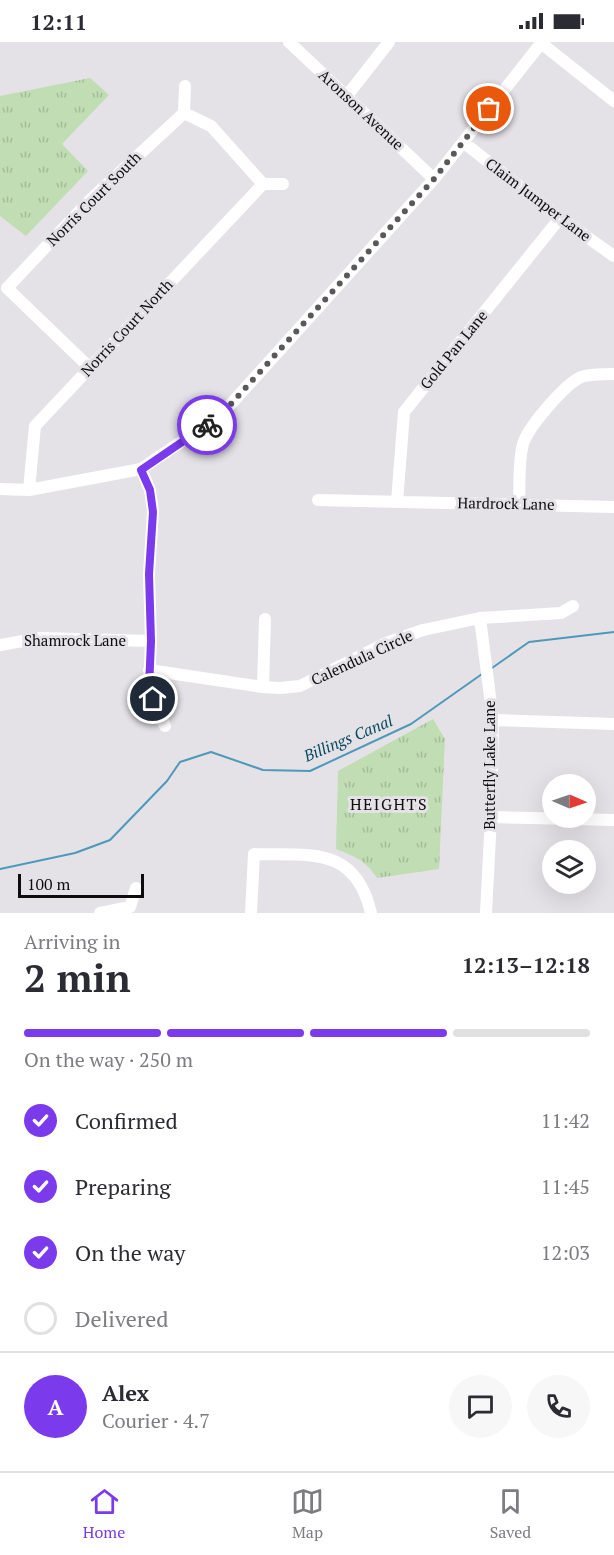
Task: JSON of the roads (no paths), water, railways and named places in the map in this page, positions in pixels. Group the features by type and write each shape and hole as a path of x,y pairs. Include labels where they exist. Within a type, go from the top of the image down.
{"street":[{"name":"Aronson Avenue","path":"289,42 434,179"},
{"path":"346,97 389,42"},
{"path":"0,489 29,490 141,470 221,415 434,179 542,43 614,101"},
{"path":"185,86 184,113 211,126 263,184 283,184"},
{"name":"Norris Court South","path":"4,288 90,200 184,113"},
{"name":"Claim Jumper Lane","path":"463,142 560,218 614,256"},
{"name":"Norris Court North","path":"29,490 35,426 263,184"},
{"name":"Gold Pan Lane","path":"397,502 404,412 560,218"},
{"path":"4,288 90,368"},
{"path":"519,505 521,456 523,443 529,431 566,386 582,377 614,374"},
{"path":"141,470 150,490 153,512 149,574 151,641 149,688 165,726"},
{"name":"Hardrock Lane","path":"318,500 614,507"},
{"name":"Calendula Circle","path":"149,670 263,687 300,686 387,643 423,630 480,618 561,613 573,606"},
{"name":"Butterfly Lake Lane","path":"480,618 493,720 486,913"},
{"path":"263,687 264,619"},
{"name":"Shamrock Lane","path":"0,645 40,638 151,641"},
{"path":"493,720 614,723"},
{"path":"491,817 614,820"},
{"path":"251,913 254,855 323,856 341,863 353,875 366,894 371,913"},
{"path":"100,913 134,910 136,888"},
{"path":"486,913 495,913"}],"waterway":[{"name":"Billings Canal","path":"492,668 529,642 614,632"},
{"name":"Billings Canal","path":"0,869 75,853 110,840 167,781 180,762 211,752 263,770 310,771 411,724 482,674"}],"district":[{"name":"HEIGHTS","path":"389,804"}]}
